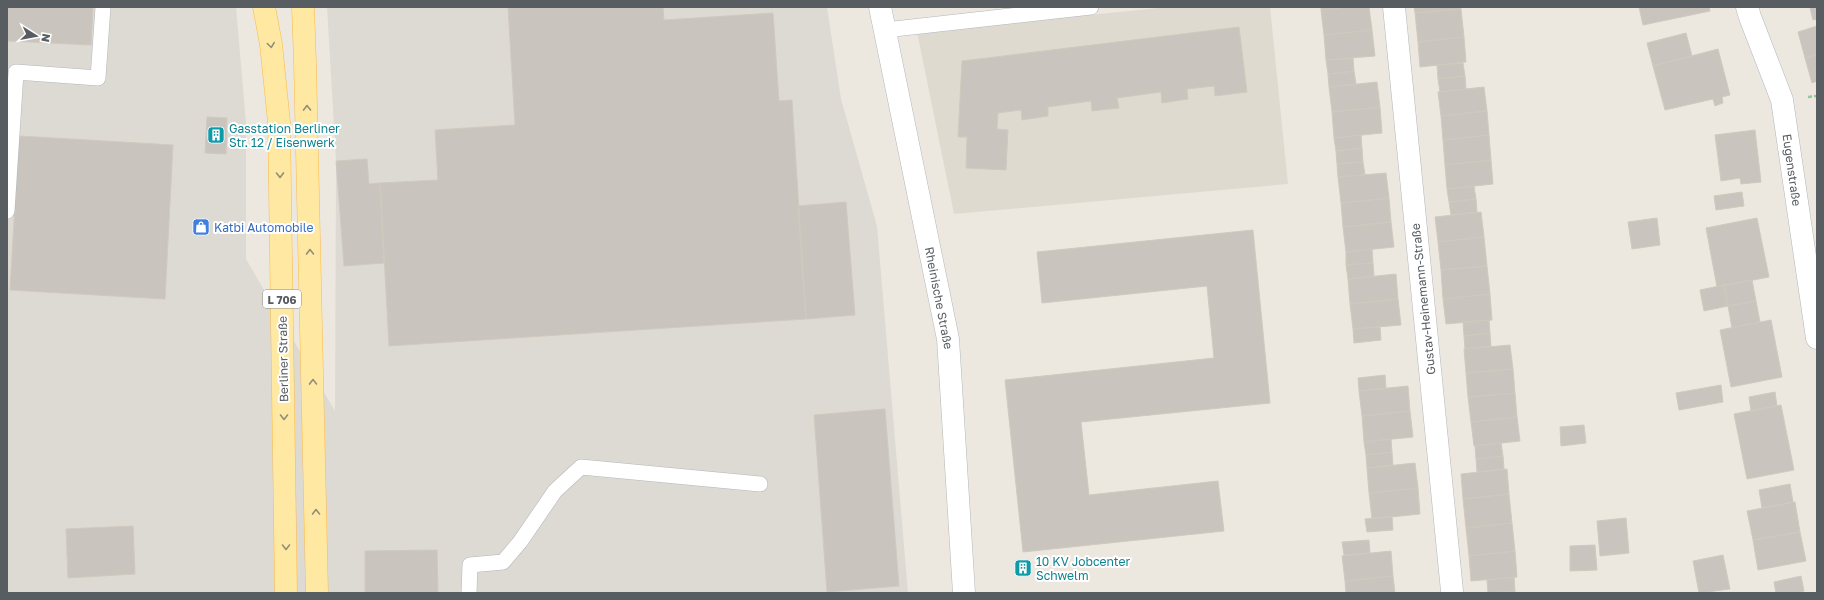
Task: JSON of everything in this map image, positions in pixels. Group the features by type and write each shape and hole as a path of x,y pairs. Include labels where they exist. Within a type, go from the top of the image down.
{"main road":[{"name":"Berliner Straße","path":"264,7 271,44 279,122 286,593"},
{"name":"L 706","path":"302,7 306,62 317,593"}],"street":[{"name":"Rheinische Straße","path":"880,7 948,339 964,593"},
{"name":"Gustav-Heinemann-Straße","path":"1394,7 1452,591"},
{"name":"Eugenstraße","path":"1748,7 1750,17 1782,100 1817,338"}],"lane":[{"path":"7,211 16,72 98,78 103,7"},
{"path":"885,30 1091,7"},
{"path":"469,593 470,565 503,562 520,542 556,491 581,467 760,484"}],"shaded area":[{"path":"7,7 236,7 246,123 246,259 335,411 336,161 327,7 827,7 841,99 877,226 908,593 7,593"},
{"path":"1169,7 1270,7 1288,184 954,214 917,32"}],"building":[{"path":"7,7 93,7 91,45 7,41"},
{"path":"508,7 663,7 664,20 773,13 779,101 792,100 806,319 389,346 380,183 438,180 435,130 515,125"},
{"path":"1321,7 1347,7 1321,10"},
{"path":"1347,7 1369,7 1372,30 1324,35 1321,10"},
{"path":"1414,7 1461,7 1461,9 1415,13"},
{"path":"1639,7 1709,7 1710,11 1643,25"},
{"path":"1817,7 1817,19 1813,20 1810,8"},
{"path":"1461,9 1464,37 1418,42 1415,13"},
{"path":"1817,26 1817,54 1805,58 1798,32"},
{"path":"1239,27 1247,92 1215,96 1214,86 1187,89 1188,99 1162,103 1161,92 1117,98 1119,108 1092,111 1091,101 1048,107 1048,116 1022,120 1021,110 998,113 997,129 1008,130 1006,170 966,168 967,137 958,137 962,61"},
{"path":"1372,30 1375,56 1326,60 1324,35"},
{"path":"1686,33 1692,56 1653,66 1647,43"},
{"path":"1464,37 1466,62 1420,67 1418,42"},
{"path":"1718,49 1730,95 1722,97 1723,103 1715,106 1713,99 1665,110 1653,66"},
{"path":"1817,54 1817,81 1812,83 1805,58"},
{"path":"1353,58 1354,71 1328,74 1326,60"},
{"path":"1463,63 1465,76 1438,79 1437,65"},
{"path":"1354,71 1356,84 1329,87 1328,74"},
{"path":"1465,76 1466,89 1440,92 1438,79"},
{"path":"1377,82 1380,107 1332,112 1329,87"},
{"path":"1484,87 1487,111 1441,116 1438,92"},
{"path":"1380,107 1382,133 1334,138 1332,112"},
{"path":"1487,111 1489,135 1443,140 1441,116"},
{"name":"Gasstation Berliner Str. 12 / Eisenwerk","path":"207,117 227,118 226,154 205,153"},
{"path":"1755,130 1761,182 1741,184 1740,178 1721,181 1715,135"},
{"path":"1361,135 1362,148 1336,151 1334,138"},
{"path":"1489,135 1491,160 1445,165 1443,140"},
{"path":"19,136 173,145 165,299 10,290"},
{"path":"1362,148 1363,162 1337,164 1336,151"},
{"path":"367,159 369,184 380,183 384,263 344,266 336,161"},
{"path":"1491,160 1493,184 1447,189 1445,165"},
{"path":"1363,162 1365,175 1338,177 1337,164"},
{"path":"1386,173 1389,198 1341,203 1338,177"},
{"path":"1474,186 1476,199 1449,202 1447,189"},
{"path":"1742,192 1744,206 1716,210 1714,196"},
{"path":"1389,198 1391,222 1343,227 1341,203"},
{"path":"1476,199 1477,212 1451,215 1449,202"},
{"path":"846,202 855,315 806,319 798,206"},
{"path":"1481,212 1484,237 1438,242 1435,217"},
{"path":"1657,218 1660,245 1632,249 1628,222"},
{"path":"1757,218 1769,277 1717,287 1706,228"},
{"path":"1391,222 1394,247 1346,252 1343,227"},
{"path":"1253,230 1270,403 1081,422 1089,495 1218,481 1224,531 1023,552 1005,380 1214,358 1207,286 1042,303 1037,252"},
{"path":"1484,237 1487,266 1441,270 1438,242"},
{"path":"1372,249 1373,263 1346,265 1346,252"},
{"path":"1373,263 1374,276 1348,279 1346,265"},
{"path":"1487,266 1490,294 1443,299 1441,270"},
{"path":"1396,274 1398,299 1350,304 1348,279"},
{"path":"1752,280 1756,301 1728,306 1724,285"},
{"path":"1724,285 1728,306 1704,311 1700,290"},
{"path":"1490,294 1492,320 1446,324 1443,299"},
{"path":"1398,299 1401,325 1353,329 1350,304"},
{"path":"1756,301 1760,322 1732,328 1728,306"},
{"path":"1489,320 1490,333 1464,336 1463,322"},
{"path":"1771,320 1782,377 1731,387 1720,330"},
{"path":"1380,327 1381,340 1354,343 1353,329"},
{"path":"1490,333 1491,346 1465,349 1464,336"},
{"path":"1510,345 1513,369 1466,373 1464,349"},
{"path":"1513,369 1515,393 1468,397 1466,373"},
{"path":"1385,375 1386,388 1359,391 1358,378"},
{"path":"1721,385 1723,402 1679,410 1676,393"},
{"path":"1408,386 1410,411 1362,416 1359,391"},
{"path":"1775,392 1777,406 1751,411 1749,397"},
{"path":"1515,393 1517,417 1471,422 1468,397"},
{"path":"1781,405 1794,470 1747,479 1734,414"},
{"path":"885,409 899,586 827,592 814,415"},
{"path":"1410,411 1413,437 1364,442 1362,416"},
{"path":"1517,417 1520,441 1474,446 1471,422"},
{"path":"1584,425 1586,443 1561,446 1560,427"},
{"path":"1391,439 1392,452 1366,455 1364,442"},
{"path":"1501,443 1503,456 1476,459 1475,446"},
{"path":"1392,452 1393,465 1367,468 1366,455"},
{"path":"1503,456 1504,469 1477,472 1476,459"},
{"path":"1415,463 1418,488 1369,493 1367,468"},
{"path":"1507,469 1509,494 1463,499 1461,474"},
{"path":"1790,484 1793,502 1762,508 1759,490"},
{"path":"1418,488 1420,514 1372,519 1369,493"},
{"path":"1509,494 1512,523 1466,528 1463,499"},
{"path":"1795,502 1800,532 1753,540 1747,511"},
{"path":"1392,516 1393,530 1367,532 1365,519"},
{"path":"1626,518 1629,553 1600,556 1597,521"},
{"path":"1512,523 1515,551 1469,556 1466,528"},
{"path":"133,526 135,574 68,578 66,529"},
{"path":"1800,532 1806,561 1758,570 1753,540"},
{"path":"1369,540 1370,553 1344,555 1342,542"},
{"path":"1595,545 1597,570 1570,571 1570,546"},
{"path":"437,550 438,593 365,593 365,551"},
{"path":"1391,551 1393,576 1345,581 1342,556"},
{"path":"1515,551 1517,577 1471,581 1469,556"},
{"path":"1723,555 1730,589 1699,593 1693,561"},
{"name":"10 KV Jobcenter Schwelm","path":"1019,562 1025,562 1026,575 1021,575"},
{"path":"1393,576 1395,593 1346,593 1345,581"},
{"path":"1801,576 1804,591 1795,593 1776,593 1774,582"},
{"path":"1514,577 1515,591 1488,593 1487,580"},
{"path":"1515,591 1515,593 1491,593"}],"place":[{"name":"Gasstation Berliner Str. 12 / Eisenwerk","path":"216,135"},
{"name":"Katbi Automobile","path":"201,227"},
{"name":"10 KV Jobcenter Schwelm","path":"1023,568"}]}
